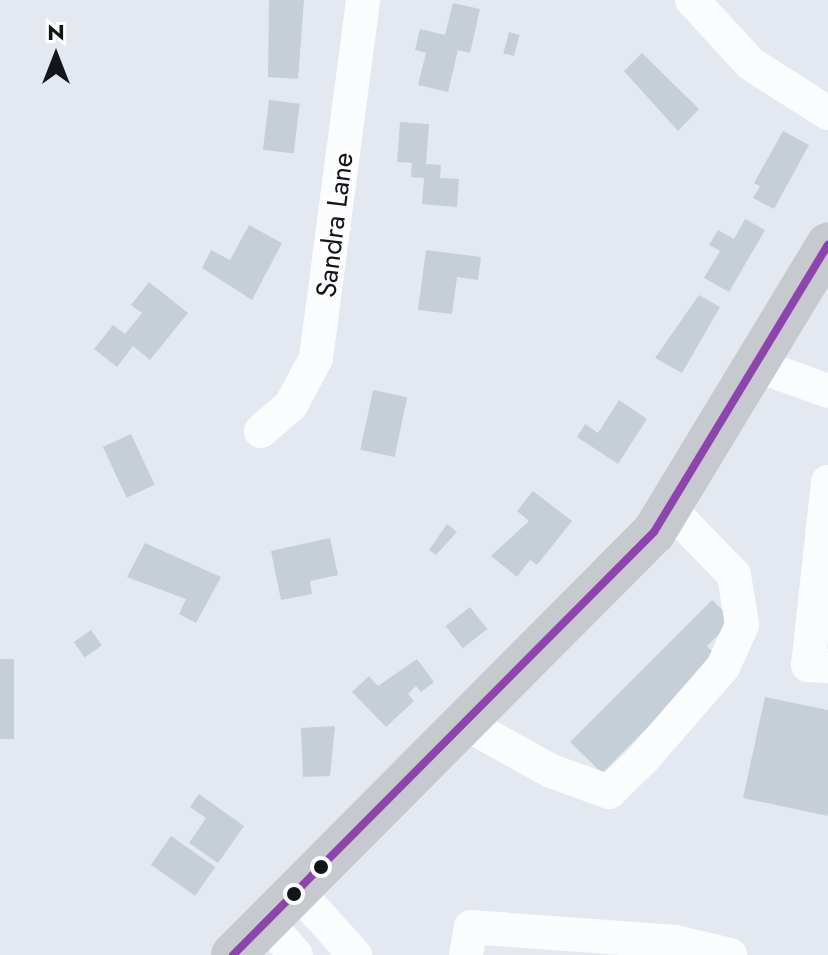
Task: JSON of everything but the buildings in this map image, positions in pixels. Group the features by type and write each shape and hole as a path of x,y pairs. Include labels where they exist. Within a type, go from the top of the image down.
{"main road":[{"path":"233,955 617,577 671,510 828,245"}],"street":[{"name":"Sandra Lane","path":"261,431 291,405 318,346 363,0"},
{"path":"692,0 751,64 828,113"},
{"path":"759,366 828,391"},
{"path":"828,482 808,665 828,666"},
{"path":"468,725 551,771 609,792 643,759 723,667 742,625 734,575 671,510"},
{"path":"298,892 355,955"},
{"path":"267,923 296,955"},
{"path":"466,955 471,927 675,942 730,955"}],"transit line":[{"path":"233,955 654,532 828,245"}]}
